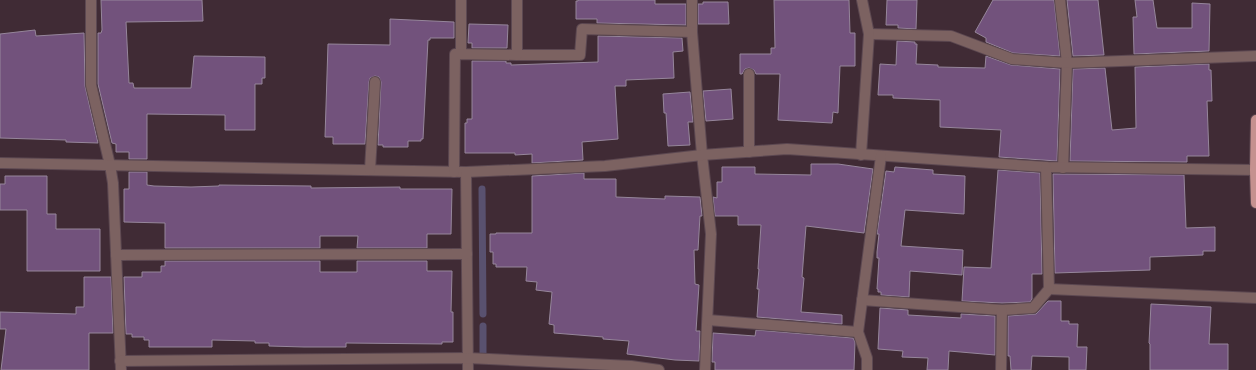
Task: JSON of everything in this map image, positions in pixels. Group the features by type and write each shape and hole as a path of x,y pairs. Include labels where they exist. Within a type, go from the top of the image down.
{"main road":[{"path":"1256,120 1256,203"}],"street":[{"path":"91,0 91,85 113,183 120,366 468,358 631,366 659,370"},
{"path":"461,54 462,0"},
{"path":"516,55 517,0"},
{"path":"692,0 692,32 702,155 711,234 705,370"},
{"path":"861,155 869,34 862,0"},
{"path":"1060,0 1067,63 1063,168"},
{"path":"454,172 455,54 580,55 582,29 692,32"},
{"path":"869,34 951,36 1012,59 1067,63 1256,56"},
{"path":"749,74 749,152"},
{"path":"370,170 376,82"},
{"path":"0,163 466,172 605,166 702,155 787,149 1063,168 1255,170"},
{"path":"867,370 867,358 858,332 881,156"},
{"path":"862,300 1002,310 1033,308 1049,289 1046,167"},
{"path":"466,172 468,370"},
{"path":"116,255 467,254"},
{"path":"1049,289 1256,298"},
{"path":"1001,370 1002,310"},
{"path":"708,320 858,332"}],"building":[{"path":"101,0 202,0 203,21 126,22 129,83 133,83 134,88 191,88 194,56 265,57 265,78 262,78 262,84 255,84 255,130 225,130 225,115 147,114 147,159 129,159 129,152 116,152 116,144 112,143 98,84 98,33 101,33 102,30"},
{"path":"655,0 655,4 686,4 686,25 597,23 597,19 576,19 576,1"},
{"path":"774,0 849,0 850,33 855,33 855,66 840,66 838,113 833,112 832,123 778,120 780,74 756,74 754,70 749,68 745,69 742,74 740,74 740,54 771,54 771,48 775,48"},
{"path":"887,0 917,0 916,29 898,28 898,25 886,25"},
{"path":"993,0 1054,0 1060,56 1013,53 986,42 986,38 975,32"},
{"path":"1067,0 1098,0 1104,55 1073,56"},
{"path":"1135,0 1153,0 1157,28 1192,28 1192,3 1210,4 1209,51 1134,54 1133,17 1137,17"},
{"path":"703,2 728,2 729,24 698,24 698,4 703,4"},
{"path":"390,19 454,22 454,38 430,38 430,40 428,40 423,139 421,139 421,141 408,141 408,147 383,147 383,145 378,145 381,82 379,77 375,76 370,78 369,82 365,144 333,144 333,137 325,137 328,44 390,45"},
{"path":"469,24 508,25 507,48 472,48 472,43 468,43"},
{"path":"35,30 36,36 84,33 85,86 98,143 66,142 66,140 0,138 0,34"},
{"path":"598,36 682,38 683,51 673,52 674,78 626,80 626,86 615,86 618,139 582,142 583,160 532,163 532,154 515,155 515,153 465,153 465,123 467,123 467,119 472,119 472,61 506,61 506,63 511,63 511,65 598,62"},
{"path":"897,41 915,42 915,44 917,44 916,64 938,65 938,67 985,68 986,56 1011,65 1060,69 1057,161 999,157 1001,130 940,127 940,100 893,98 893,95 878,95 880,64 896,65"},
{"path":"1209,64 1209,70 1211,70 1212,101 1207,101 1209,156 1187,156 1187,162 1070,161 1073,69 1105,68 1112,130 1136,128 1135,67"},
{"path":"731,89 733,119 706,121 703,91"},
{"path":"690,92 693,122 688,122 690,145 668,146 663,94"},
{"path":"811,164 838,164 873,169 864,233 806,226 801,312 842,315 842,324 757,317 759,289 757,289 761,225 738,225 738,216 715,216 713,197 717,198 717,182 722,182 722,167 755,167 755,174 811,175"},
{"path":"895,167 933,170 933,174 965,176 964,214 905,210 901,246 963,250 962,275 910,271 909,297 881,295 881,292 878,292 877,289 879,258 877,258 877,252 879,234 877,234 886,171 894,172"},
{"path":"998,170 1040,173 1042,274 1032,274 1032,299 1030,302 1002,303 962,301 964,267 991,268"},
{"path":"129,172 147,172 147,185 154,186 191,187 219,185 311,186 311,188 400,187 400,189 452,189 451,234 427,234 427,248 357,248 358,236 320,236 320,248 165,248 165,223 124,222 124,189 129,189"},
{"path":"584,173 584,179 616,179 616,197 665,199 665,196 700,197 702,216 700,216 698,250 694,250 695,284 699,285 696,331 700,331 699,361 675,360 627,354 629,341 603,339 603,337 554,333 554,325 549,324 552,292 536,290 537,282 526,281 527,267 496,267 496,264 493,264 493,252 490,252 490,234 532,233 532,176"},
{"path":"1053,174 1184,175 1186,228 1215,227 1215,251 1203,251 1203,255 1150,257 1150,270 1055,273"},
{"path":"5,176 47,176 47,214 56,214 56,229 100,229 100,271 27,271 27,210 0,210 0,184 5,184"},
{"path":"165,261 320,261 320,272 357,272 357,261 427,261 427,271 452,271 451,312 453,312 453,342 442,342 442,344 346,343 346,347 304,347 269,346 269,343 255,343 255,341 212,340 212,347 149,347 149,340 144,340 144,337 132,337 132,334 126,334 124,277 142,277 142,272 161,272 161,266 165,266"},
{"path":"84,277 111,277 113,333 89,333 89,370 1,370 6,329 0,329 0,312 76,314 76,307 84,307"},
{"path":"1048,301 1061,301 1061,321 1069,321 1069,324 1078,324 1077,347 1087,347 1086,370 1069,370 1069,357 1032,356 1031,370 1011,370 1010,356 1008,356 1008,316 1036,314"},
{"path":"1151,304 1211,307 1209,344 1228,344 1228,370 1150,370 1149,343"},
{"path":"880,308 908,310 908,315 961,318 961,314 995,316 995,355 949,351 948,370 927,370 928,358 902,357 903,351 878,349"},
{"path":"756,330 853,338 855,342 854,370 715,370 715,362 712,362 713,333 755,336"}],"waterway":[{"path":"482,189 483,314"},
{"path":"483,326 483,353"}]}
